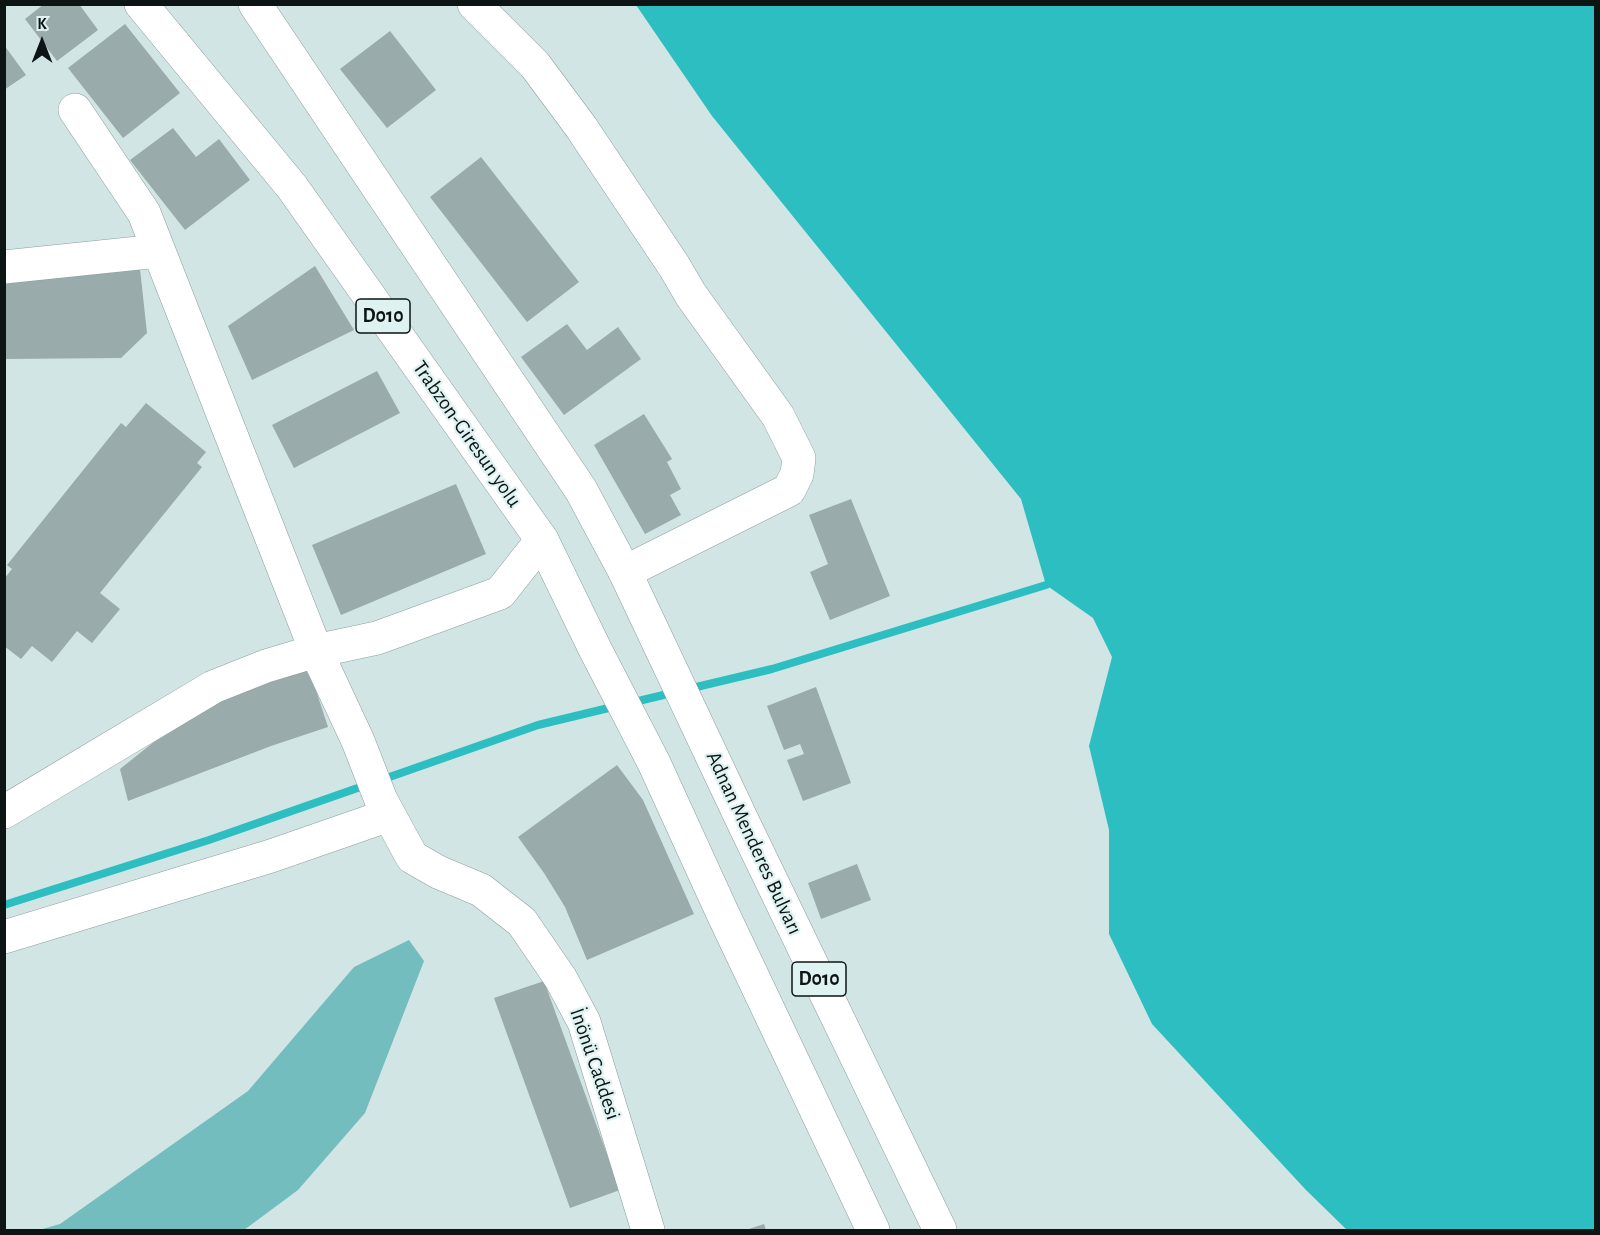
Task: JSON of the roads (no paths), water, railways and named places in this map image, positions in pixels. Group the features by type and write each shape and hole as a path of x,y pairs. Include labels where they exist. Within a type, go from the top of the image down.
{"main road":[{"name":"Trabzon-Giresun yolu","path":"141,4 292,187 543,540 595,649 654,763 873,1230"},
{"name":"D010","path":"255,4 581,490 625,572"},
{"path":"474,4 534,65 581,127 691,295 778,416 799,458 797,474 789,490 625,572"},
{"name":"İnönü Caddesi","path":"75,110 144,213 316,651 358,741 385,807 412,857 438,872 481,890 522,922 561,979 584,1022 648,1230"},
{"path":"4,267 158,251"},
{"path":"4,812 213,687 266,666 316,651 377,638 500,593 543,540"},
{"name":"Adnan Menderes Bulvarı","path":"625,572 940,1230"},
{"path":"4,937 271,856 385,807"}],"waterway":[{"path":"688,689 772,669 1046,585"},
{"path":"630,703 676,692"},
{"path":"381,780 538,725 617,706"},
{"path":"4,905 209,840 369,784"}]}
